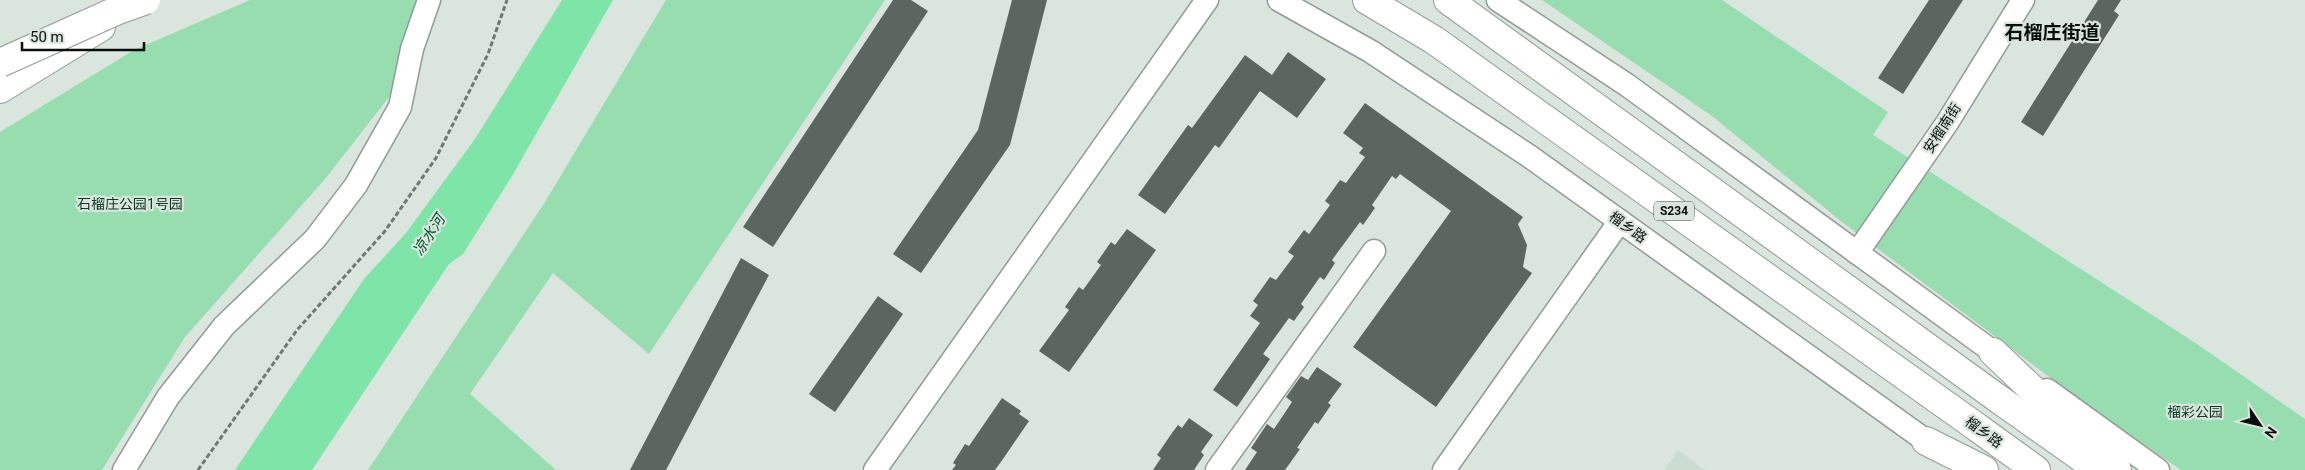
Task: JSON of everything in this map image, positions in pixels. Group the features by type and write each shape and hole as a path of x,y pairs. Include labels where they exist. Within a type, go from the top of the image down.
{"main road":[{"path":"0,89 108,22 134,0"},
{"path":"0,63 118,10 146,0"},
{"name":"榴乡路","path":"1367,0 1434,40 2036,470"},
{"name":"S234","path":"1448,0 2099,470"},
{"path":"1993,352 2117,470"},
{"path":"1926,441 1984,470"}],"street":[{"path":"124,470 168,397 224,326 315,239 356,185 400,107 412,49 429,0"},
{"path":"875,470 1207,0"},
{"name":"榴乡路","path":"1279,0 1370,50 1521,150 1966,470"},
{"path":"1498,0 1627,85 2158,470"},
{"name":"安榴南街","path":"1857,253 1947,123 2023,0"},
{"path":"1444,470 1620,221"},
{"path":"1218,470 1374,251"}],"path":[{"path":"198,470 297,330 385,231 436,158 488,54 507,0"}],"shaded area":[{"path":"1678,450 1705,470 1664,470"}],"green space":[{"name":"石榴庄公园1号园","path":"250,0 425,0 418,60 325,179 185,337 102,470 0,470 0,132 134,50"},
{"path":"666,0 885,0 649,354 553,273 470,394 556,470 368,470 545,202"},
{"name":"榴彩公园","path":"1542,0 1722,0 1888,112 1873,135 2197,344 2305,419 2305,470 2181,470 2087,405 1842,222 1712,116"}],"water":[{"name":"凉水河","path":"562,0 613,0 512,176 463,254 449,264 312,470 235,470 364,279 406,233 475,139"}],"building":[{"path":"893,0 911,0 928,11 773,247 743,227"},
{"path":"1012,0 1047,0 1010,145 921,273 893,254 978,130"},
{"path":"1929,0 1963,0 1903,94 1878,78"},
{"path":"2098,0 2121,0 2114,11 2119,15 2043,136 2021,122"},
{"path":"1288,52 1326,79 1297,118 1260,91 1219,148 1215,145 1165,214 1138,195 1188,125 1192,128 1245,55 1272,75"},
{"path":"1365,103 1523,217 1518,224 1527,245 1523,267 1532,273 1436,407 1353,347 1451,211 1400,174 1396,179 1392,176 1372,205 1375,208 1363,225 1360,222 1332,260 1335,263 1324,280 1320,277 1301,304 1304,307 1294,321 1289,318 1263,354 1270,359 1237,407 1213,390 1260,323 1250,316 1258,305 1253,301 1270,277 1276,280 1294,256 1288,252 1304,230 1309,234 1330,205 1325,201 1340,180 1346,183 1365,157 1359,153 1363,148 1343,133"},
{"path":"1127,229 1156,250 1069,372 1039,351 1069,310 1065,307 1079,287 1083,290 1101,265 1097,262 1111,242 1115,245"},
{"path":"741,258 769,275 666,470 630,470"},
{"path":"878,296 903,314 835,412 809,394"},
{"path":"1317,367 1342,384 1328,403 1331,405 1318,424 1315,422 1297,448 1300,449 1285,470 1245,470 1257,452 1251,448 1267,424 1274,429 1292,402 1286,397 1301,376 1308,380"},
{"path":"1002,398 1021,411 1019,414 1029,421 1003,459 995,470 952,470 956,465 953,463 965,444 969,446"},
{"path":"1189,418 1213,435 1201,452 1204,455 1194,470 1153,470 1161,458 1157,455 1172,433 1178,425 1182,428"}],"district":[{"name":"石榴庄街道","path":"2052,32"}]}
